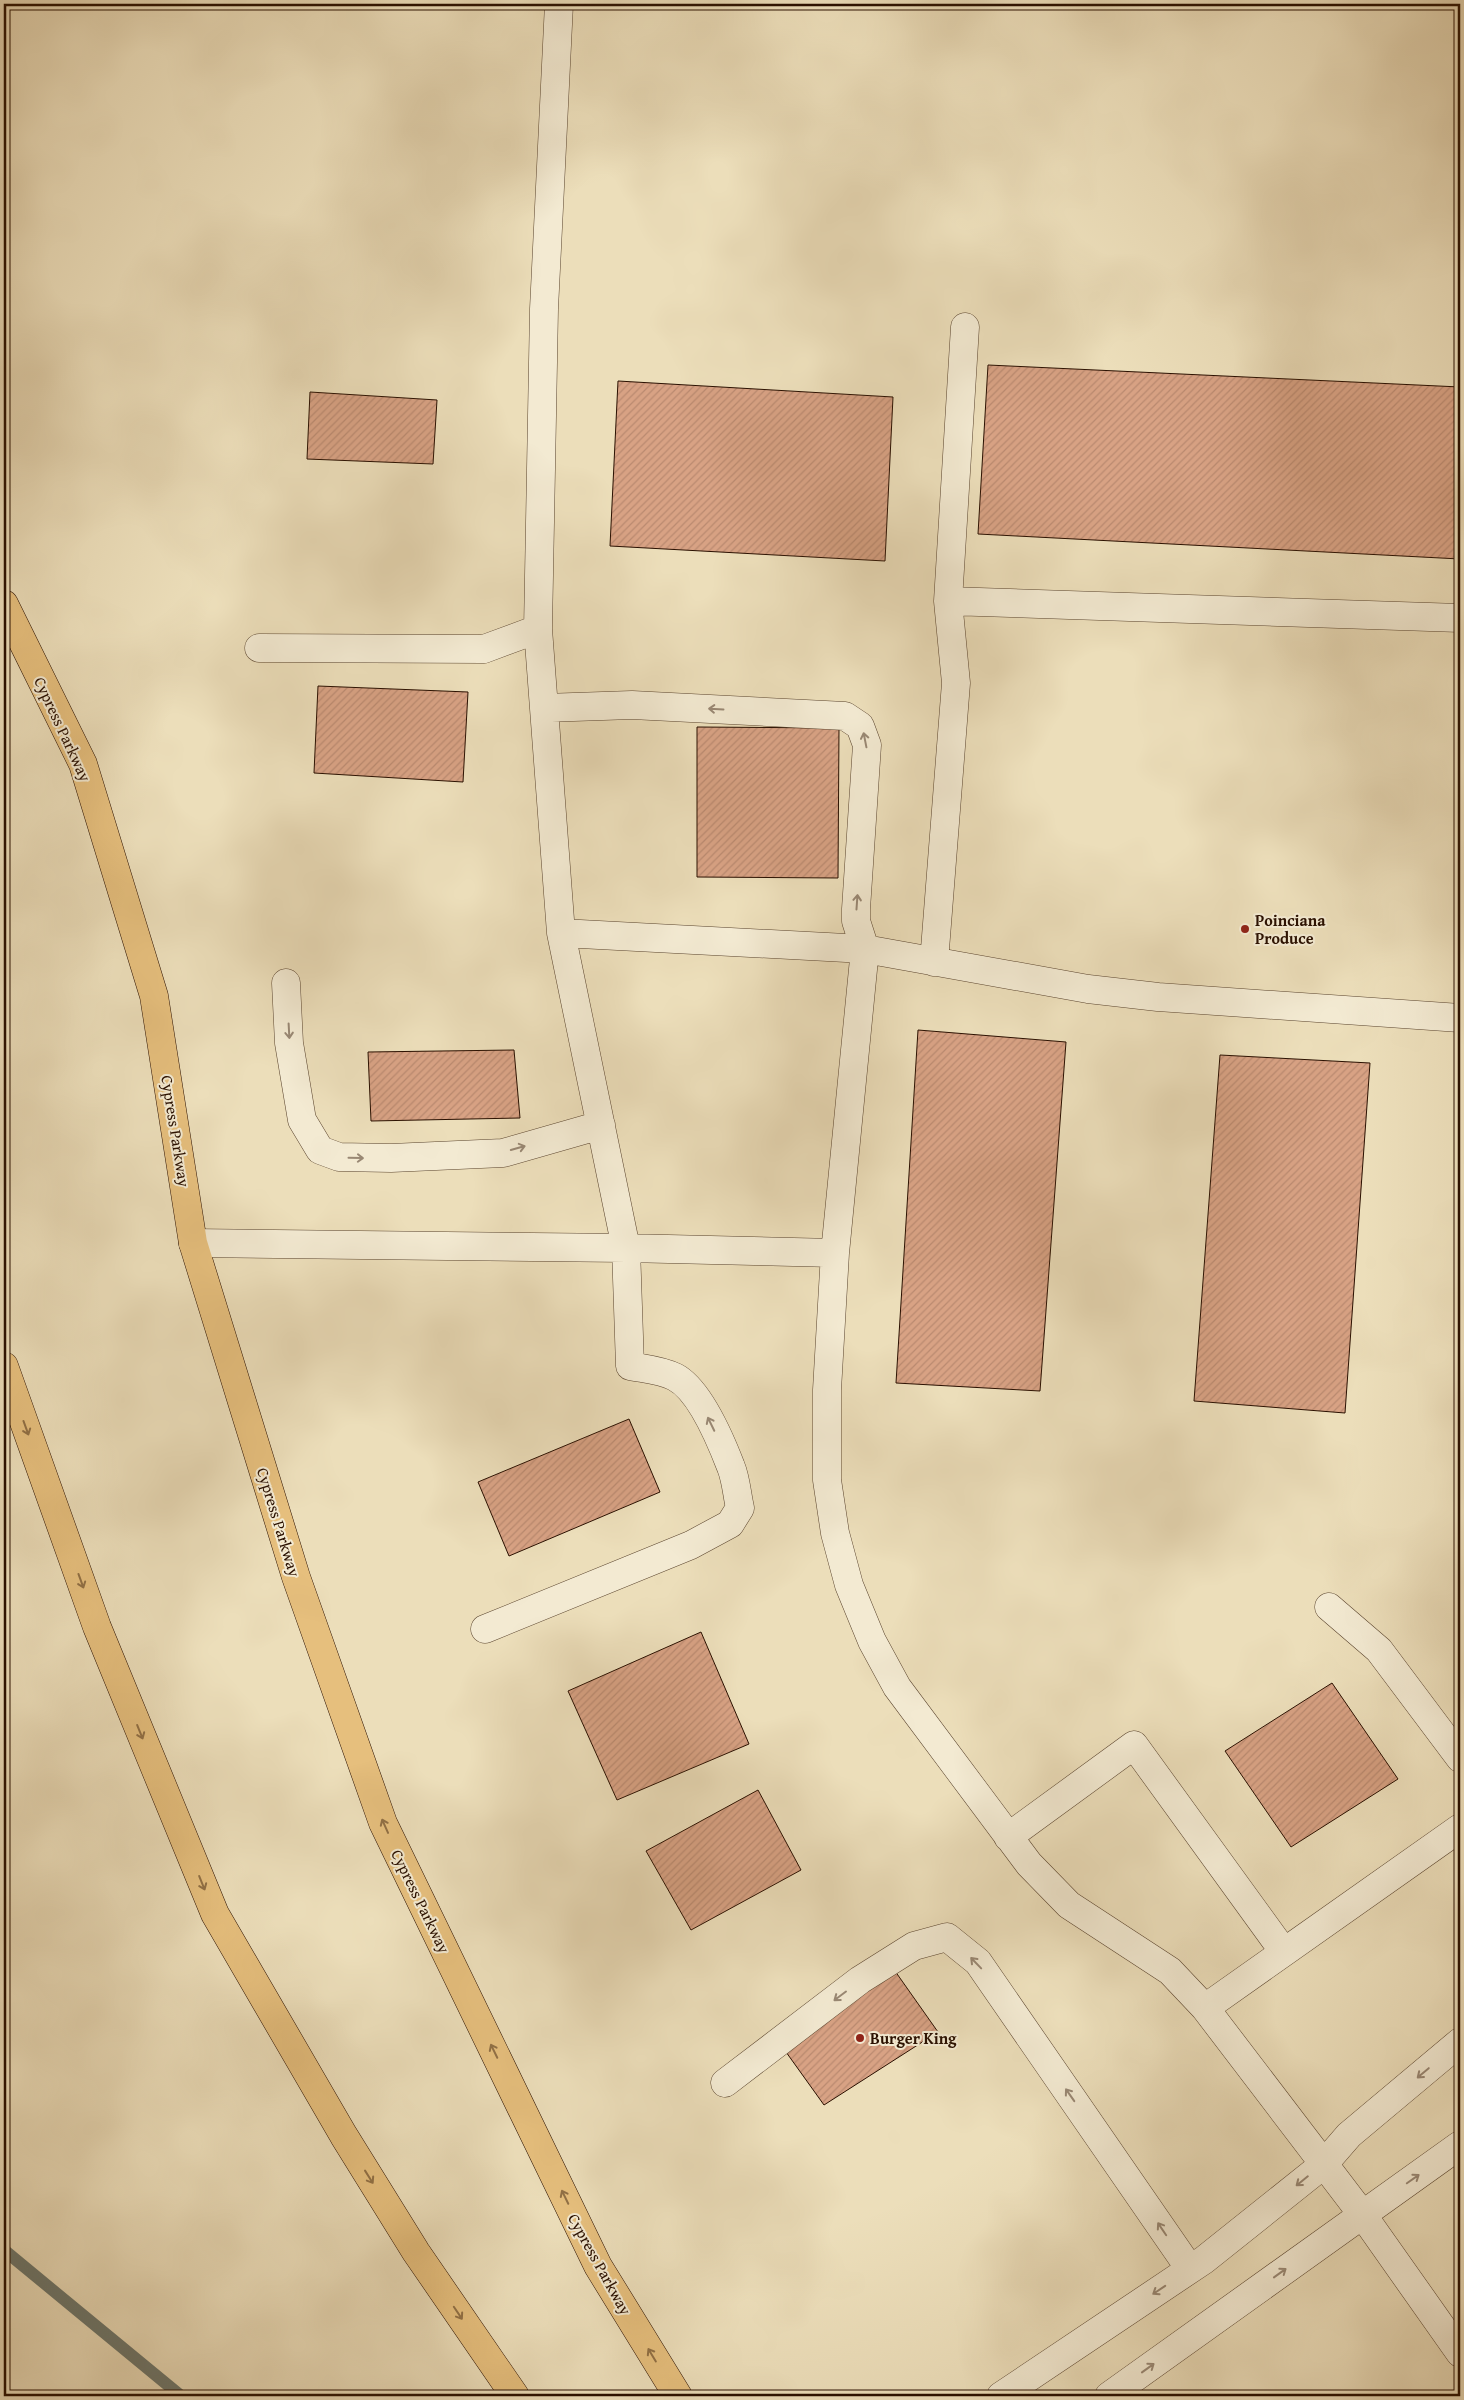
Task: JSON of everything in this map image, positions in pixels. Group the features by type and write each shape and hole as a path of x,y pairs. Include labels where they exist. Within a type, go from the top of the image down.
{"main road":[{"name":"Cypress Parkway","path":"4,604 83,764 154,996 194,1243 296,1577 383,1823 598,2266 678,2396"},
{"path":"4,1366 97,1627 215,1914 344,2136 395,2219 515,2396"}],"street":[{"path":"485,1629 692,1545 730,1524 740,1508 732,1468 708,1417 689,1388 676,1378 662,1372 630,1366 626,1248 562,933 538,629 544,309 559,4"},
{"path":"934,962 956,682 948,601 965,327"},
{"path":"948,601 1460,618"},
{"path":"259,648 484,649 538,629"},
{"path":"544,708 632,705 845,716 854,720 865,734 867,745 856,909 856,920 865,949 835,1253 827,1390 827,1480 834,1533 850,1585 872,1641 897,1687 1029,1864 1069,1905 1170,1971 1205,2008 1362,2214 1460,2353"},
{"path":"562,933 865,949 1088,989 1158,997 1460,1018"},
{"path":"286,983 289,1043 302,1120 320,1150 339,1157 391,1158 503,1153 601,1125"},
{"path":"194,1243 626,1248 835,1253"},
{"path":"1329,1607 1379,1650 1460,1758"},
{"path":"1008,1837 1134,1745 1284,1952"},
{"path":"1205,2008 1460,1828"},
{"path":"725,2083 860,1980 914,1946 947,1937 978,1962 1190,2269"},
{"path":"1001,2396 1190,2269 1323,2165 1349,2135 1460,2042"},
{"path":"1109,2396 1460,2145"}],"building":[{"path":"988,365 1460,387 1460,559 978,534"},
{"path":"618,381 893,397 885,561 610,546"},
{"path":"310,392 437,400 433,464 307,459"},
{"path":"318,686 468,692 463,782 314,773"},
{"path":"697,727 839,728 838,878 697,877"},
{"path":"918,1030 1066,1042 1040,1391 896,1383"},
{"path":"514,1050 520,1118 371,1121 368,1052"},
{"path":"1220,1055 1370,1063 1345,1413 1194,1401"},
{"path":"629,1419 660,1492 509,1556 478,1482"},
{"path":"701,1632 749,1744 617,1800 568,1691"},
{"path":"1332,1683 1398,1779 1291,1847 1225,1751"},
{"path":"758,1790 801,1870 691,1930 646,1851"},
{"name":"Burger King","path":"895,1971 938,2032 824,2105 781,2045"}],"waterway":[{"path":"4,2250 181,2396"}],"place":[{"name":"Poinciana Produce","path":"1245,929"},
{"name":"Burger King","path":"860,2038"}]}
